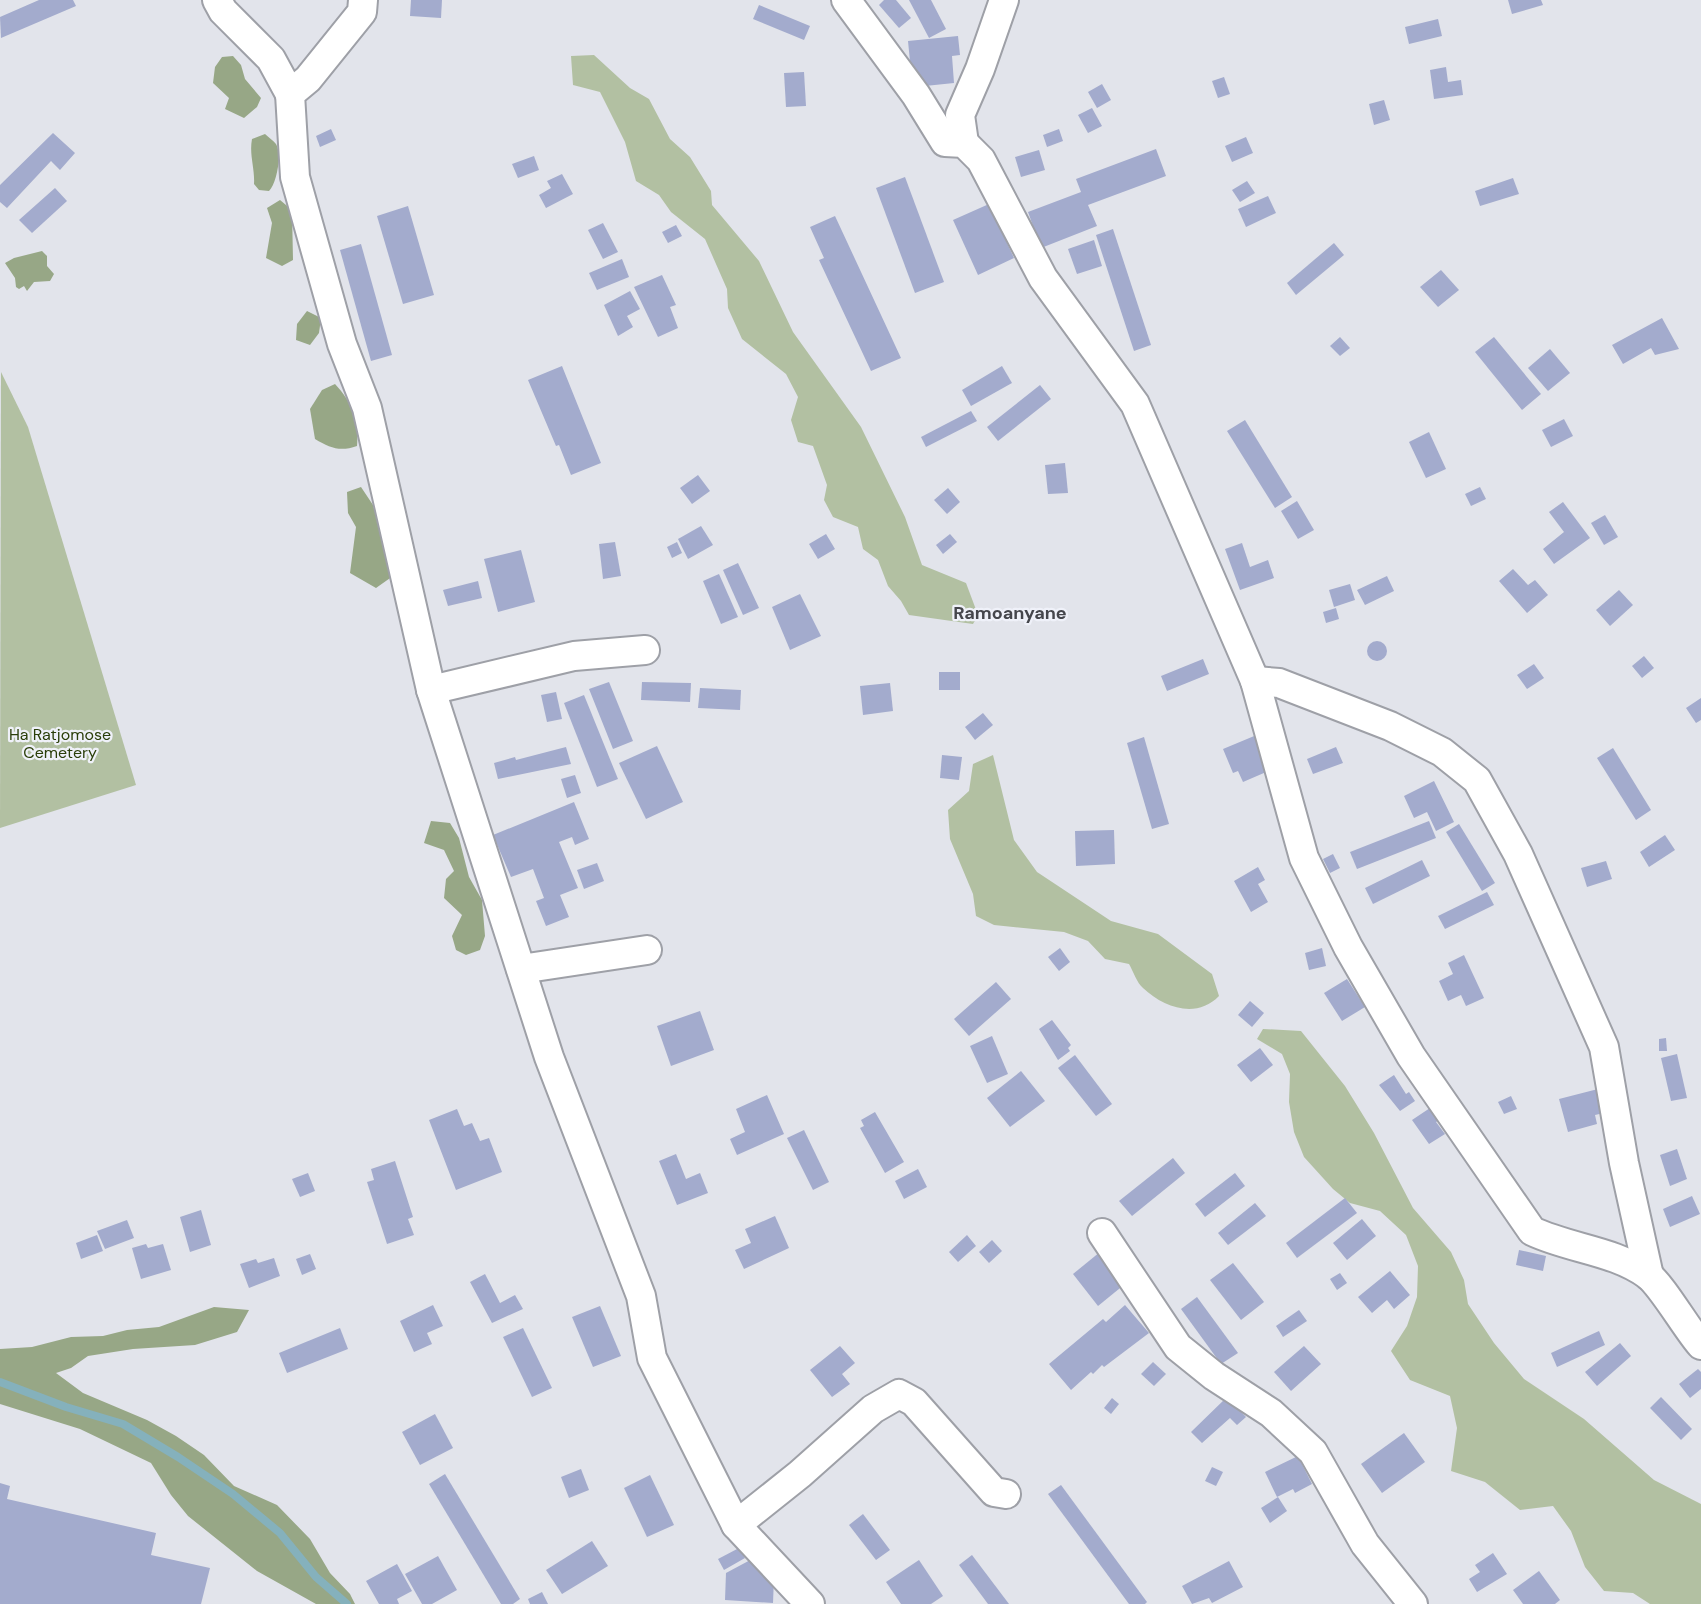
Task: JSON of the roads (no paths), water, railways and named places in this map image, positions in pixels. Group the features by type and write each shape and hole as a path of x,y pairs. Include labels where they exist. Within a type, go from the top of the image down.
{"street":[{"path":"218,0 223,11 271,59 290,94 295,177 342,344 367,408 431,690 549,1058 641,1296 652,1358 736,1525 810,1604"},
{"path":"290,94 308,79 362,12 363,0"},
{"path":"846,0 916,95 945,142 964,143"},
{"path":"1004,0 980,69 960,115 964,143 981,160 1043,278 1135,404 1255,681 1304,858 1348,947 1411,1056 1532,1231 1556,1243 1609,1254 1649,1276 1701,1345"},
{"path":"431,690 574,656 645,651"},
{"path":"1255,681 1279,683 1390,726 1442,752 1477,780 1518,854 1604,1047 1624,1163 1646,1250 1649,1276"},
{"path":"521,969 647,950"},
{"path":"1102,1233 1178,1347 1214,1376 1271,1413 1313,1452 1365,1544 1413,1604"},
{"path":"736,1525 800,1474 873,1409 899,1395 914,1402 994,1491 1006,1494"}],"waterway":[{"path":"0,1382 66,1407 123,1424 178,1457 233,1494 280,1533 316,1577 347,1604"}],"district":[{"name":"Ramoanyane","path":"1010,613"}],"park label":[{"name":"Ha Ratjomose Cemetery","path":"60,743"}]}
